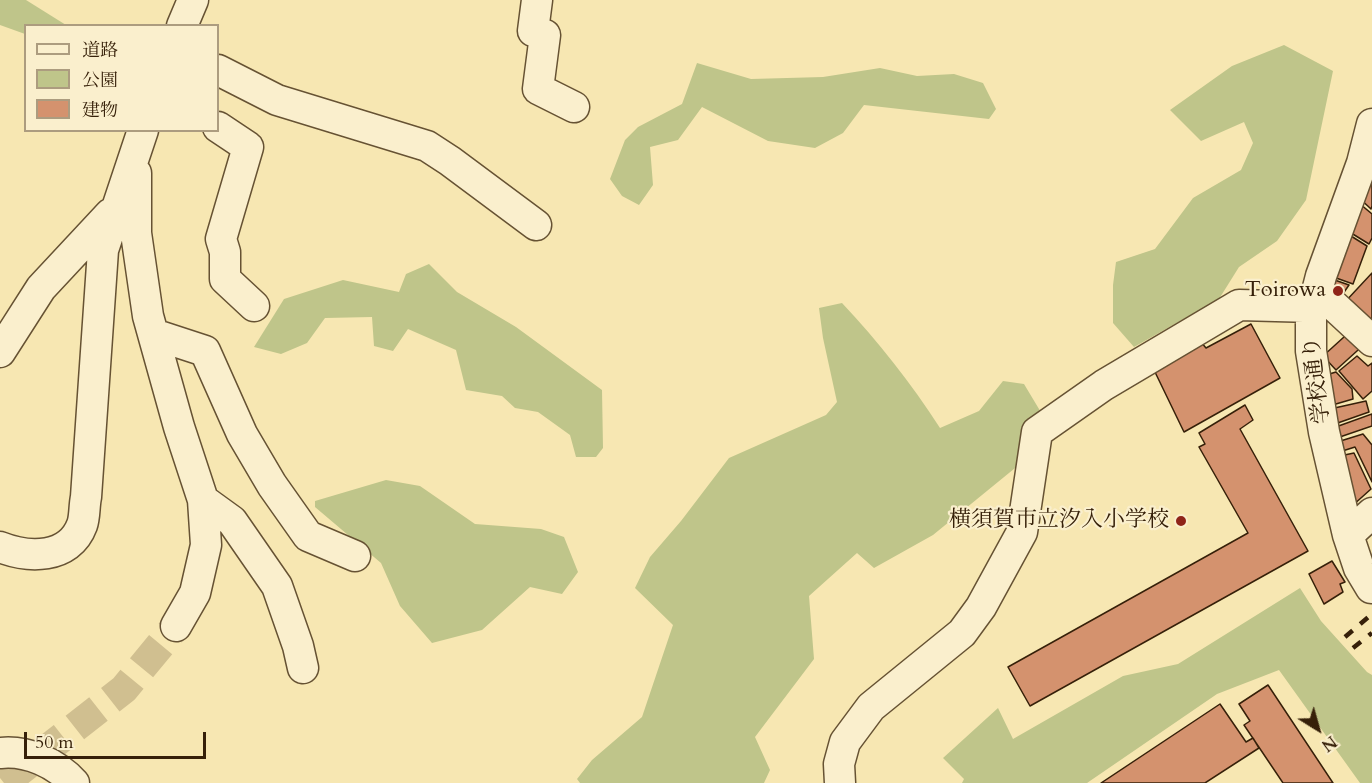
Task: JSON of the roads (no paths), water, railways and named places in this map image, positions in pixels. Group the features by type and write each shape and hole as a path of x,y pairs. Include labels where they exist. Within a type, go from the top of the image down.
{"street":[{"path":"183,24 193,0"},
{"path":"537,0 533,31 545,35 538,89 574,107"},
{"path":"219,71 277,100 427,146 536,225"},
{"path":"219,128 248,147 221,239 225,252 225,279 254,306"},
{"name":"学校通り","path":"1371,588 1359,567 1348,535 1324,432 1311,351 1316,299 1321,276 1362,163 1372,128"},
{"path":"0,548 16,554 35,556 55,552 71,543 82,526 103,250 139,141"},
{"path":"139,141 136,233 148,316 202,500 206,545 195,593 176,626"},
{"path":"0,352 41,288 116,207"},
{"path":"840,783 839,764 845,742 871,707 962,633 981,607 1023,532 1037,432 1104,385 1239,305 1316,299 1372,342"},
{"path":"153,334 205,351 242,434 272,485 308,536 355,555"},
{"path":"202,500 232,521 278,586 303,668"},
{"path":"1348,535 1372,513"},
{"path":"0,753 13,752 49,763 74,783"}],"tunnel":[{"path":"4,783 124,689 176,626"}],"railway":[{"path":"1345,637 1372,614"},
{"path":"1353,648 1372,633"}],"place":[{"name":"Toirowa","path":"1338,291"},
{"name":"横須賀市立汐入小学校","path":"1181,521"}]}
